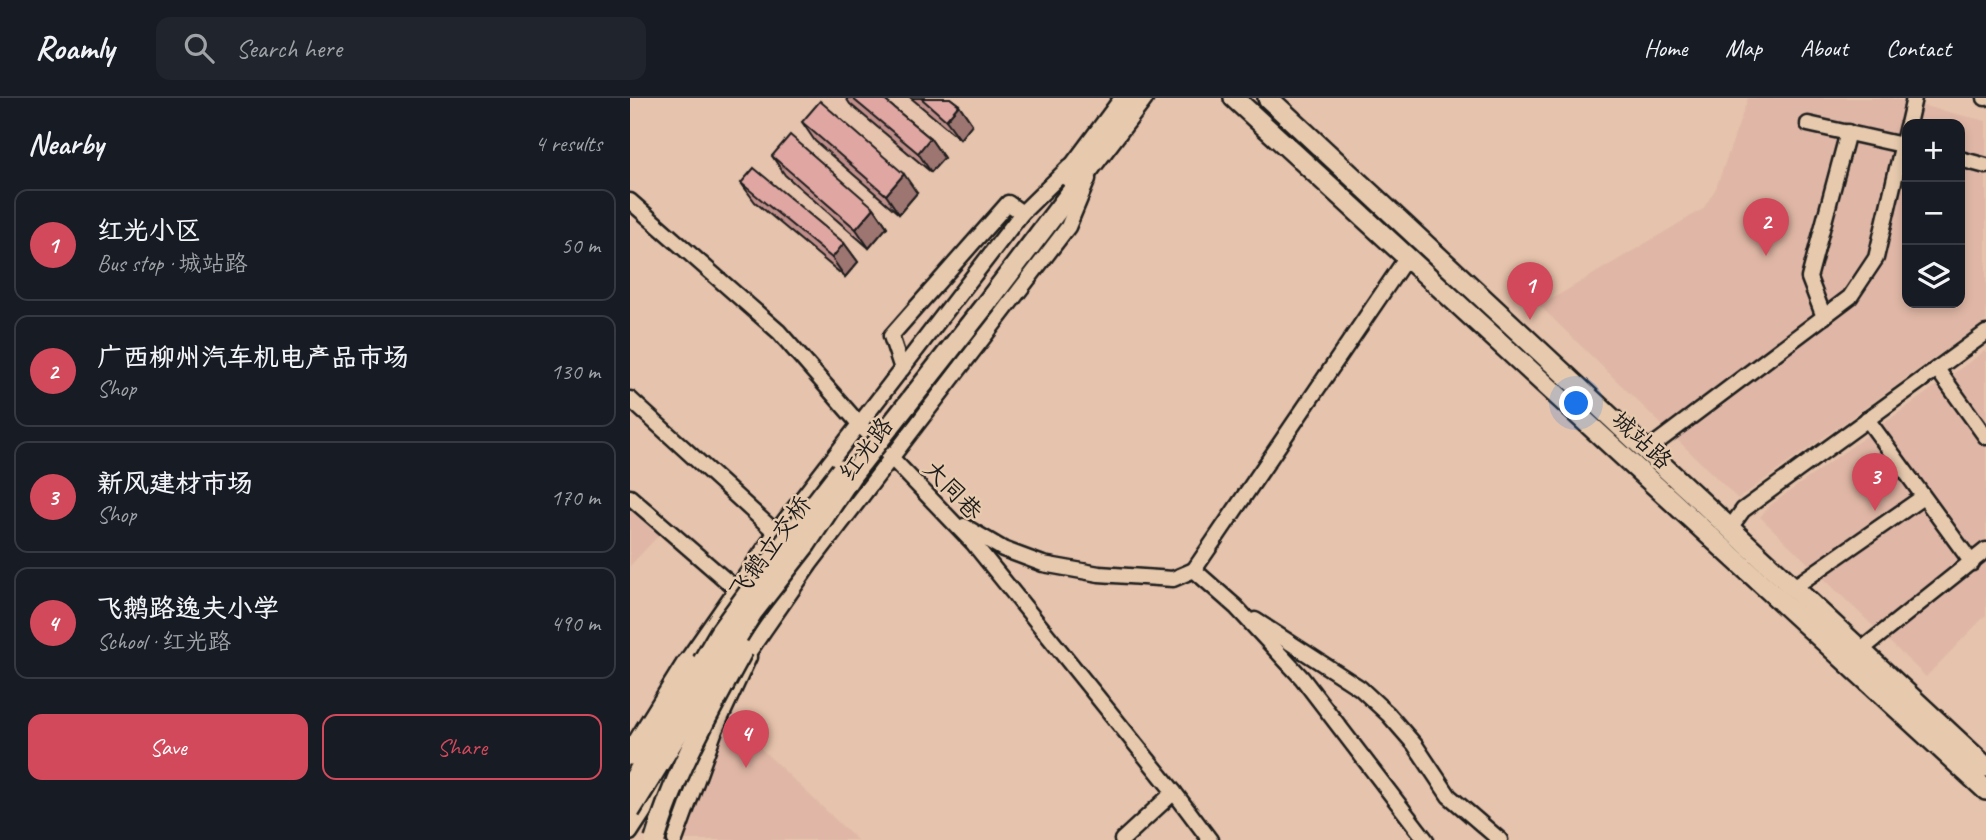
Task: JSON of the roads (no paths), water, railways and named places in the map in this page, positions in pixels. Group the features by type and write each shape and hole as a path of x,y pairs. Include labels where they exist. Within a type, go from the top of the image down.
{"main road":[{"name":"红光路","path":"1091,155 1125,98"},
{"name":"红光路","path":"1091,155 1143,98"},
{"name":"城站路","path":"1234,98 1986,790"},
{"name":"城站路","path":"1268,98 1986,766"},
{"name":"飞鹅立交桥","path":"630,786 720,632 790,539 981,301 1091,155"},
{"name":"飞鹅立交桥","path":"630,811 752,613 790,539"},
{"path":"630,755 692,656 731,601 790,539"},
{"path":"654,840 672,791 790,539"}],"street":[{"path":"1909,119 1914,98"},
{"path":"1808,124 1902,145"},
{"path":"1824,317 1809,278 1848,132"},
{"name":"红光路","path":"630,748 658,702 737,589 790,539 860,425 1022,213 1091,155"},
{"name":"红光路","path":"630,833 760,634 810,564 1068,227 1091,155"},
{"path":"1647,450 1850,297 1876,258 1902,158"},
{"path":"1965,160 1986,166"},
{"name":"大同巷","path":"630,201 779,332 890,458 974,544 1210,840"},
{"path":"902,369 891,336 1008,203 1022,213"},
{"path":"945,515 1003,549 1043,564 1099,574 1173,579 1194,570 1407,257"},
{"path":"1731,528 1742,510 1986,333"},
{"path":"1937,369 1986,437"},
{"path":"630,399 790,539 810,564"},
{"path":"1867,419 1972,563"},
{"path":"630,497 771,618"},
{"path":"1794,587 1923,497"},
{"path":"1861,650 1986,550"},
{"path":"1194,570 1237,607 1302,678 1426,840"},
{"path":"1237,607 1360,688 1388,714 1415,746 1448,796 1500,840"},
{"path":"675,840 715,730 760,634"},
{"path":"658,702 696,731"},
{"path":"1122,840 1174,792"}],"place":[{"name":"广西柳州汽车机电产品市场","path":"1766,256"},
{"name":"红光小区","path":"1530,320"},
{"name":"新风建材市场","path":"1875,511"},
{"name":"飞鹅路逸夫小学","path":"746,768"}]}
